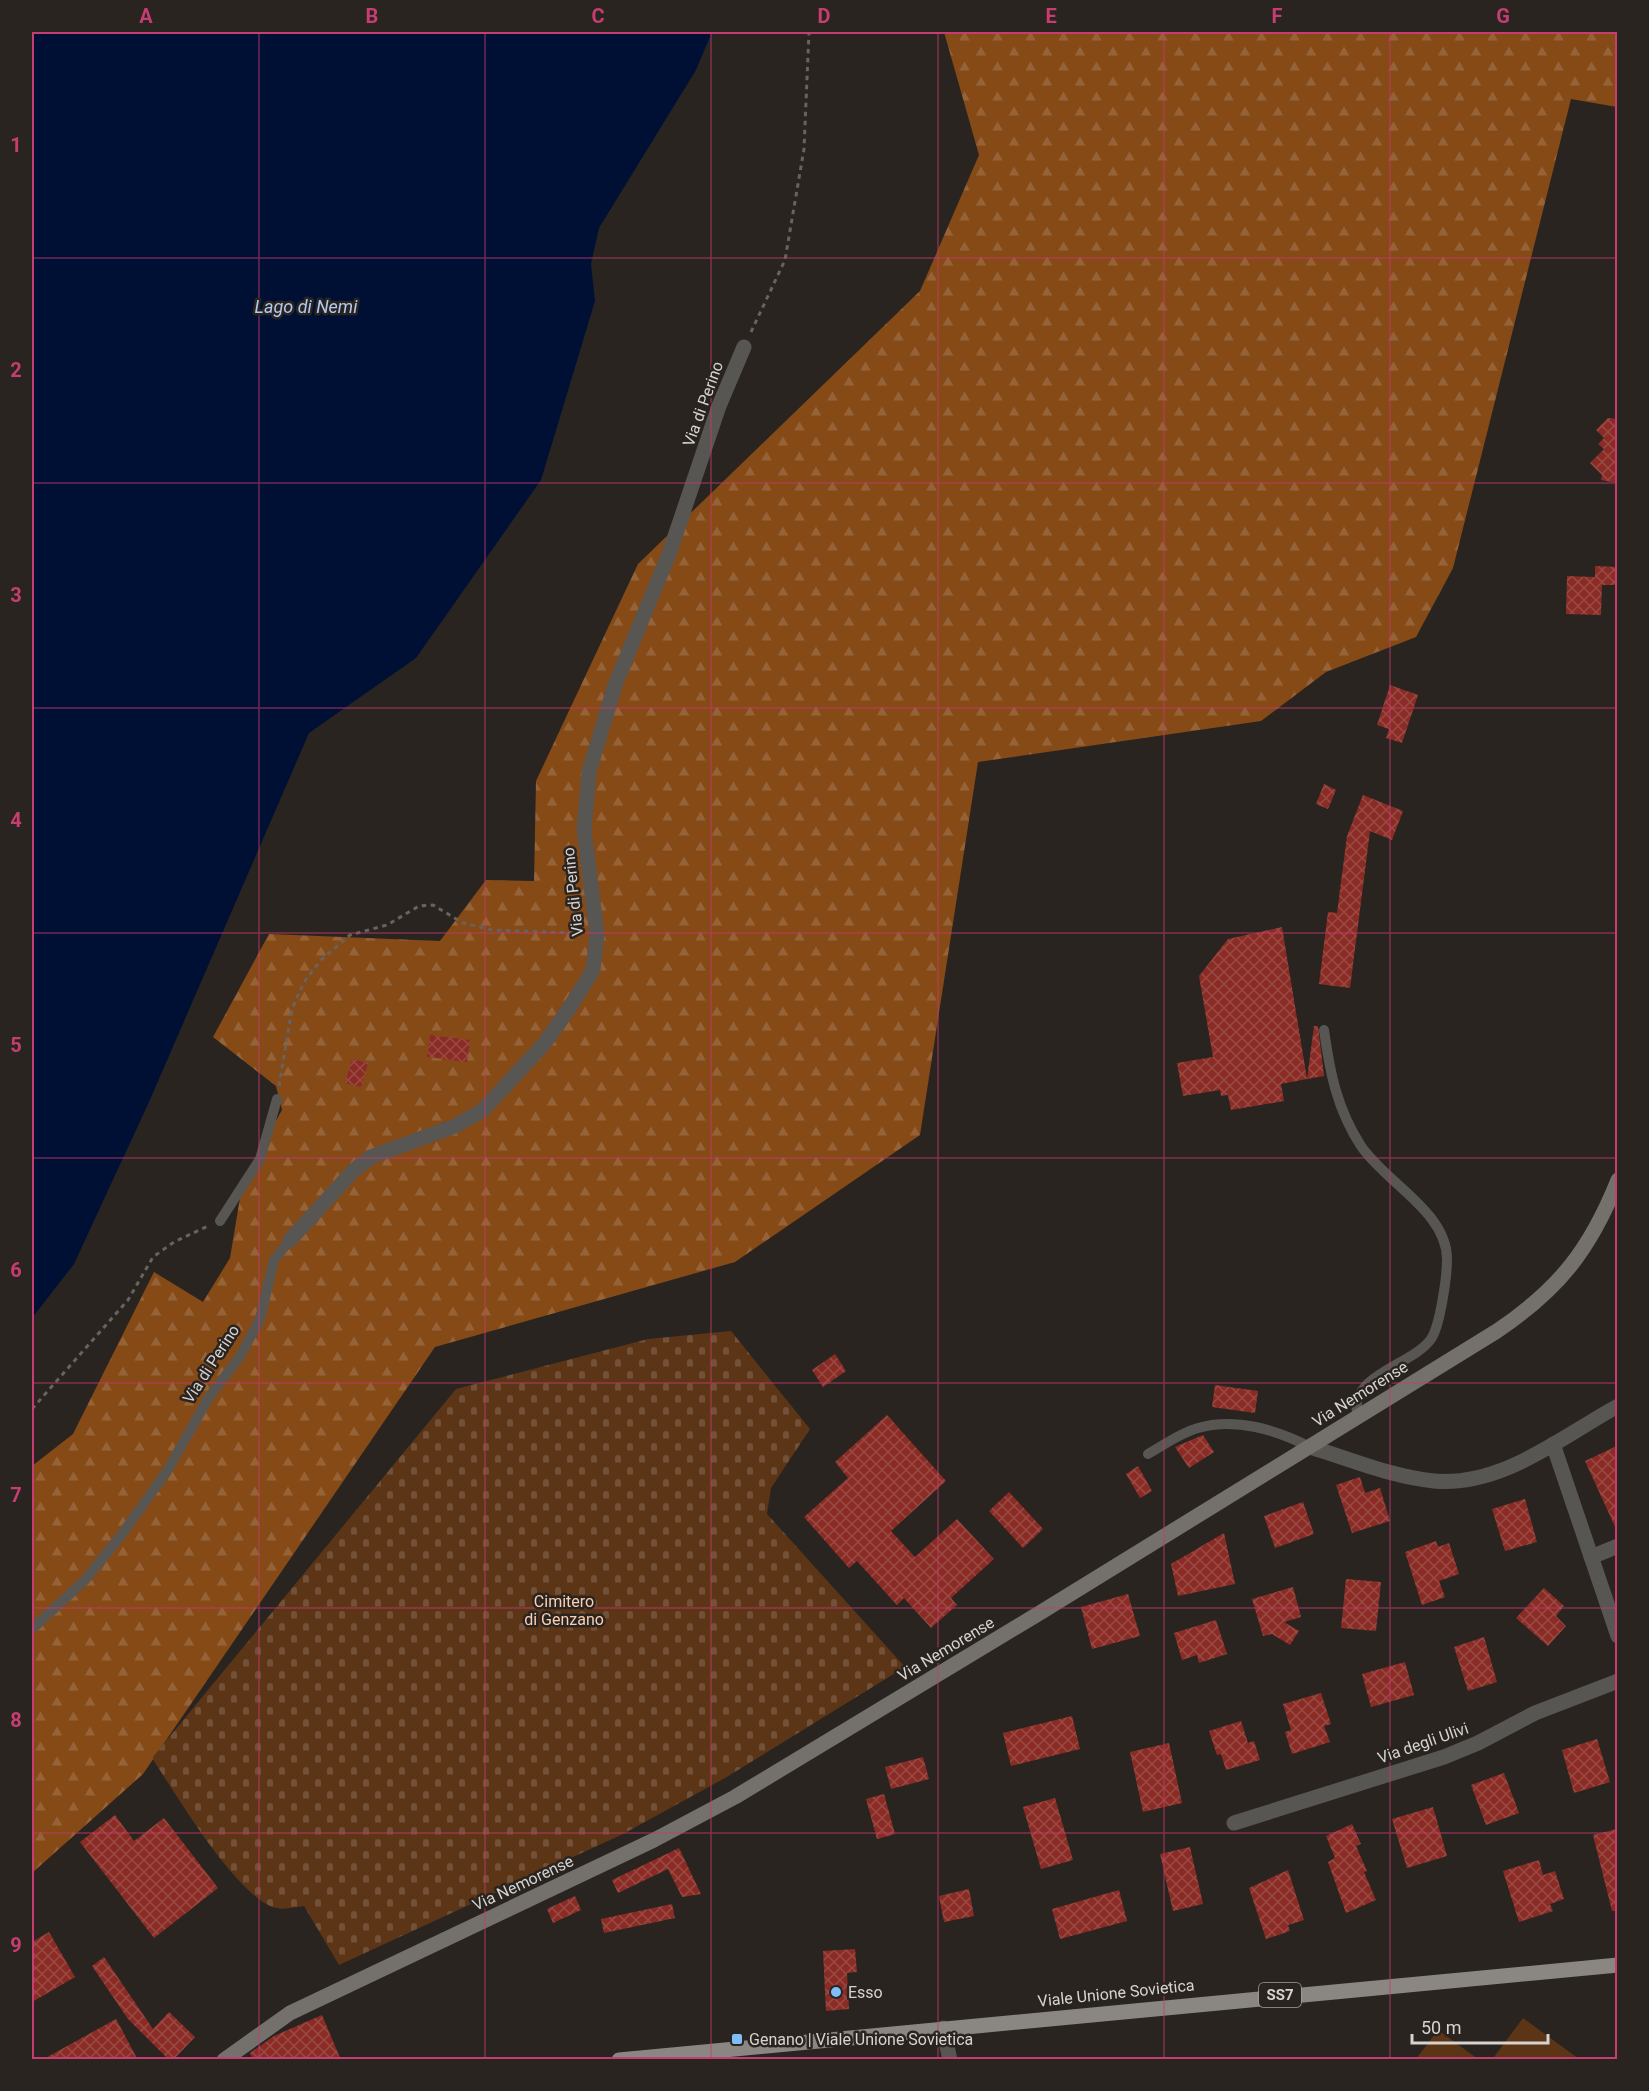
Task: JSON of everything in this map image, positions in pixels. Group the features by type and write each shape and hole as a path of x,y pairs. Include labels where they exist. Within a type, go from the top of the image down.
{"main road":[{"name":"Via Nemorense","path":"224,2060 256,2034 297,2010 646,1844 735,1797 1497,1331 1544,1295 1571,1266 1594,1235 1617,1180"},
{"name":"Viale Unione Sovietica","path":"619,2060 1617,1965"}],"street":[{"name":"Via di Perino","path":"290,1240 346,1178 370,1157 454,1126 483,1110 507,1086 557,1025 593,970 597,934 584,830 589,772 615,685 669,554 719,406 744,347"},
{"path":"1310,1447 1408,1476 1445,1481 1487,1475 1553,1444 1617,1406"},
{"path":"1553,1444 1617,1636"},
{"path":"1591,1557 1617,1546"},
{"name":"Via degli Ulivi","path":"1234,1823 1450,1755 1535,1713 1617,1681"},
{"path":"943,2028 950,2060"}],"lane":[{"path":"1324,1030 1332,1083 1344,1117 1375,1163 1437,1225 1447,1249 1446,1271 1433,1335 1422,1349 1364,1387 1356,1405 1358,1417"},
{"path":"220,1221 260,1159 277,1099"},
{"name":"Via di Perino","path":"32,1629 85,1580 122,1534 166,1471 209,1397 239,1358 260,1319 274,1260 290,1240"},
{"path":"1148,1454 1189,1431 1214,1426 1264,1428 1287,1435 1310,1447"}],"path":[{"name":"Via di Perino","path":"744,347 785,260 804,148 809,32"},
{"path":"277,1099 292,1010 304,982 321,960 350,935 387,925 419,906 433,905 463,923 492,930 597,934"},
{"path":"32,1409 128,1300 153,1257 174,1242 220,1221"}],"green space":[{"path":"944,32 1617,32 1617,107 1571,99 1453,568 1416,637 1326,672 1261,721 978,762 920,1135 735,1262 435,1347 143,1774 32,1873 32,1466 73,1434 154,1272 203,1302 230,1258 243,1180 282,1110 276,1086 213,1037 269,934 440,941 486,880 534,881 536,781 638,564 920,291 979,155"},
{"name":"Cimitero di Genzano","path":"731,1331 810,1429 771,1488 767,1514 905,1667 725,1778 623,1834 339,1965 304,1906 276,1908 260,1900 226,1866 191,1819 152,1758 456,1389 648,1339"},
{"path":"1523,2018 1579,2059 1494,2057"},
{"path":"1438,2030 1478,2059 1416,2059"}],"water":[{"name":"Lago di Nemi","path":"32,32 712,32 696,70 599,228 591,264 595,301 541,480 416,658 309,733 149,1102 74,1264 32,1318"}],"building":[{"path":"1608,418 1617,419 1617,483 1601,480 1602,475 1590,463 1604,449 1598,444 1604,438 1596,430"},
{"path":"1595,566 1617,567 1617,585 1602,585 1601,615 1566,614 1567,576 1595,577"},
{"path":"1390,685 1418,695 1402,743 1386,738 1389,729 1377,725"},
{"path":"1324,784 1336,790 1328,809 1316,804"},
{"path":"1363,795 1403,811 1392,840 1370,831 1350,988 1319,984 1328,912 1337,913 1347,836"},
{"path":"1282,927 1307,1079 1281,1084 1284,1101 1231,1110 1228,1095 1221,1096 1220,1090 1183,1096 1177,1063 1213,1057 1199,976 1228,939"},
{"path":"1314,1026 1318,1026 1324,1076 1307,1079"},
{"path":"430,1035 470,1040 467,1062 427,1057"},
{"path":"352,1059 368,1063 361,1087 345,1083"},
{"path":"835,1354 846,1371 823,1387 812,1370"},
{"path":"1215,1385 1258,1391 1255,1413 1212,1407"},
{"path":"887,1415 946,1481 891,1531 915,1557 957,1519 994,1559 951,1598 957,1605 931,1628 904,1598 897,1605 857,1561 849,1568 804,1517 848,1478 835,1462"},
{"path":"1203,1435 1214,1452 1189,1468 1175,1447"},
{"path":"1617,1446 1617,1531 1585,1461"},
{"path":"1138,1466 1152,1491 1140,1498 1126,1474"},
{"path":"1360,1477 1365,1493 1380,1488 1390,1521 1352,1533 1336,1485"},
{"path":"1009,1492 1043,1529 1023,1548 989,1511"},
{"path":"1525,1499 1537,1542 1505,1551 1492,1509"},
{"path":"1303,1502 1314,1534 1275,1548 1264,1516"},
{"path":"1224,1533 1235,1584 1178,1596 1171,1564"},
{"path":"1436,1541 1438,1547 1449,1543 1459,1574 1439,1581 1445,1597 1422,1605 1405,1552"},
{"path":"1346,1579 1381,1582 1376,1631 1341,1628"},
{"path":"1293,1587 1301,1617 1284,1622 1299,1631 1290,1645 1272,1634 1263,1636 1252,1599"},
{"path":"1544,1588 1564,1606 1556,1616 1566,1626 1548,1646 1516,1618"},
{"path":"1128,1594 1140,1636 1092,1649 1081,1607"},
{"path":"1216,1620 1227,1654 1199,1663 1197,1655 1182,1660 1174,1633"},
{"path":"1484,1637 1497,1682 1468,1691 1454,1647"},
{"path":"1405,1662 1414,1695 1371,1707 1362,1674"},
{"path":"1321,1693 1331,1724 1324,1726 1330,1742 1292,1754 1285,1732 1291,1730 1283,1704"},
{"path":"1072,1716 1080,1749 1011,1766 1003,1733"},
{"path":"1241,1721 1248,1743 1254,1741 1260,1760 1226,1770 1221,1754 1217,1755 1209,1731"},
{"path":"1597,1739 1610,1782 1574,1793 1562,1750"},
{"path":"1169,1743 1182,1803 1143,1812 1130,1752"},
{"path":"923,1757 929,1779 891,1789 885,1767"},
{"path":"1504,1773 1519,1813 1486,1825 1471,1785"},
{"path":"884,1794 895,1834 877,1839 866,1799"},
{"path":"1055,1798 1073,1860 1041,1869 1023,1807"},
{"path":"1433,1807 1447,1856 1407,1868 1392,1819"},
{"path":"115,1815 134,1841 164,1818 218,1888 154,1938 80,1842"},
{"path":"1352,1824 1361,1844 1356,1846 1367,1871 1364,1872 1376,1900 1346,1913 1328,1862 1335,1858 1326,1836"},
{"path":"1617,1829 1617,1911 1612,1911 1593,1835"},
{"path":"1190,1847 1203,1904 1173,1911 1160,1854"},
{"path":"679,1848 701,1894 682,1897 668,1869 618,1893 612,1880"},
{"path":"1539,1860 1543,1875 1555,1871 1564,1899 1550,1904 1553,1911 1519,1922 1503,1871"},
{"path":"1288,1870 1304,1920 1288,1925 1290,1931 1266,1939 1249,1888"},
{"path":"969,1889 974,1916 944,1922 939,1896"},
{"path":"1119,1890 1127,1921 1060,1939 1052,1909"},
{"path":"575,1896 581,1910 553,1923 547,1909"},
{"path":"672,1904 675,1918 604,1933 601,1919"},
{"path":"49,1932 75,1977 32,2002 32,1942"},
{"path":"855,1949 857,1972 847,1973 849,2009 826,2011 823,1951"},
{"path":"104,1957 153,2029 169,2012 195,2037 173,2060 169,2060 128,2019 92,1966"},
{"path":"322,2015 341,2060 253,2060 250,2053 274,2036"},
{"path":"116,2019 138,2060 42,2060"}],"place":[{"name":"Esso","path":"836,1992"},
{"name":"Genano | Viale Unione Sovietica","path":"737,2039"}]}
